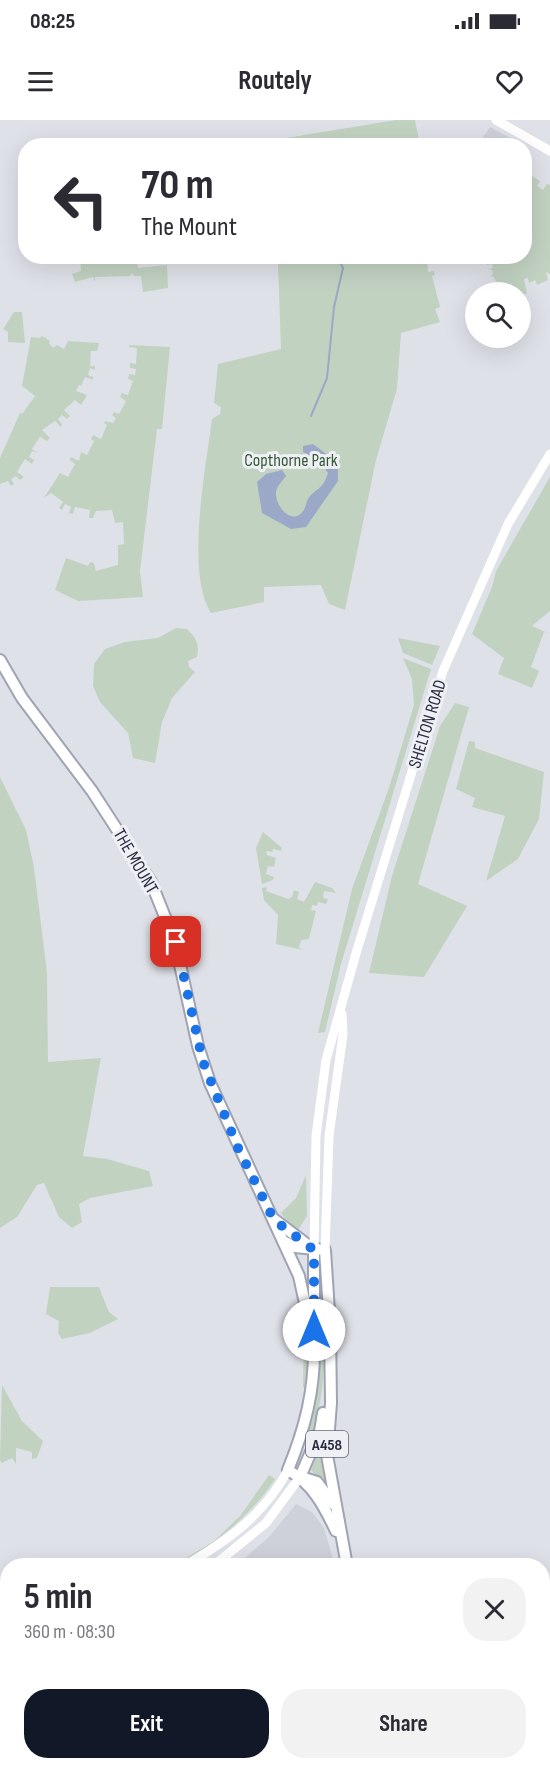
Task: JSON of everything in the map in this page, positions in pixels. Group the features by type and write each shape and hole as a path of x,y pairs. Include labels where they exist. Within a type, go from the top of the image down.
{"main road":[{"path":"496,120 527,138"},
{"path":"532,141 550,151"},
{"name":"SHELTON ROAD","path":"288,1470 309,1413 329,1136 343,1034 342,1009 357,950 443,671 508,524 550,454"},
{"name":"THE MOUNT","path":"0,660 22,698 92,791 151,882 176,942 198,1043 210,1083 303,1288 315,1349"},
{"name":"THE MOUNT","path":"274,1220 320,1250"},
{"path":"283,1241 295,1247 320,1250"},
{"name":"A458","path":"320,1250 330,1327 327,1455 345,1558"},
{"name":"A458","path":"300,1477 320,1431 330,1380"},
{"path":"196,1558 251,1521 268,1502 288,1470"},
{"name":"A458","path":"288,1470 316,1482 336,1508"},
{"path":"223,1558 266,1522 300,1477"},
{"name":"A458","path":"300,1477 324,1506 341,1542"}],"shaded area":[{"path":"490,127 511,138 483,138"},
{"path":"296,1504 312,1512 324,1528 333,1558 245,1558 269,1537"}],"green space":[{"path":"396,120 415,120 419,138 287,138"},
{"path":"532,176 540,181 537,186 543,190 547,184 550,185 550,274 546,272 548,280 537,285 535,280 529,282 528,278 524,279 525,282 496,282 494,277 491,277 492,270 488,269 493,268 492,264 532,264"},
{"path":"80,264 137,264 138,268 167,265 168,288 143,292 141,276 134,276 132,273 130,276 95,277 95,282 93,277 75,282 72,274 81,271"},
{"name":"Copthorne Park","path":"278,264 427,264 428,272 434,271 435,275 432,276 440,307 435,309 440,322 401,333 397,389 376,460 345,610 329,604 321,585 264,587 264,602 211,613 203,595 198,547 202,491 212,419 220,414 221,407 214,403 218,364 281,349"},
{"path":"14,312 22,312 25,343 8,342 8,332 3,329"},
{"path":"42,336 50,341 53,348 57,345 64,349 68,341 99,343 97,351 91,351 90,366 95,366 95,370 90,368 88,375 93,377 93,380 85,377 81,386 79,385 76,391 87,395 81,405 75,400 64,410 70,416 67,419 62,415 58,419 62,424 61,427 55,421 42,430 50,438 47,441 40,437 32,449 38,453 32,451 29,457 34,460 32,464 25,459 17,472 24,477 20,480 16,476 11,479 14,484 11,486 8,481 0,484 0,458 20,413 22,414 35,396 22,386 31,337 40,338"},
{"path":"129,345 170,347 162,429 157,429 140,571 143,597 78,601 55,590 66,558 88,566 90,562 94,563 96,571 118,565 118,545 124,544 123,522 115,523 112,510 96,511 93,518 89,518 90,510 75,507 73,514 69,513 71,507 65,504 62,510 59,508 63,502 51,493 44,498 60,473 68,477 75,464 70,460 71,457 79,461 81,452 87,455 94,441 91,439 93,435 101,439 107,425 105,421 113,423 116,418 112,415 114,412 119,414 126,401 120,397 122,393 128,395 133,381 128,379 129,374 135,375 136,369 130,368 130,363 136,364 137,348 129,347"},
{"path":"550,477 550,611 532,626 550,634 544,632 531,667 539,671 532,688 498,674 504,658 472,634 492,587 496,571"},
{"path":"176,628 187,629 193,635 198,648 197,657 188,661 189,667 195,672 172,698 162,722 155,763 133,758 128,733 100,702 93,686 94,664 105,649 125,642 158,638"},
{"path":"398,638 440,646 432,665 403,653"},
{"path":"403,658 431,669 341,964 325,1032 318,1033 352,889 389,788 414,705 412,679"},
{"path":"455,703 469,707 418,884 467,906 424,977 369,973 392,876 440,726"},
{"path":"469,741 475,742 475,748 544,772 539,819 518,859 486,881 505,816 472,807 475,798 456,789"},
{"path":"0,777 26,830 34,867 47,973 48,1062 101,1058 83,1156 107,1159 149,1171 153,1186 90,1198 79,1204 82,1222 72,1228 59,1217 44,1183 37,1185 17,1217 0,1228"},
{"path":"263,832 282,848 281,851 273,849 272,852 266,851 267,855 276,858 274,867 268,866 266,874 274,877 273,880 262,884 256,848"},
{"path":"315,882 332,888 336,893 324,891 323,898 328,899 326,904 318,902 317,906 312,905 311,910 316,911 309,939 301,940 299,948 303,950 276,944 278,915 264,900 262,888 267,887 266,891 288,899 292,897 294,890 299,892 297,899 304,902"},
{"path":"306,1175 307,1216 298,1230 292,1228 281,1213 296,1198"},
{"path":"318,1261 323,1286 324,1368 320,1405 304,1459 319,1384 321,1347"},
{"path":"50,1287 99,1287 109,1312 118,1319 90,1333 62,1339 58,1333 59,1321 46,1314"},
{"path":"302,1294 309,1367 307,1388 303,1387 304,1329 299,1296"},
{"path":"2,1385 22,1421 43,1441 37,1458 32,1459 32,1452 16,1448 16,1464 12,1458 2,1463 0,1460"},
{"path":"323,1442 327,1488 311,1470"},
{"path":"269,1475 275,1479 255,1505 232,1528 191,1558 186,1558 214,1541 240,1516"}],"water":[{"path":"313,444 338,463 338,481 306,527 291,529 262,513 257,482 266,474 282,470 286,476 277,490 277,501 286,514 299,515 309,497 323,484 328,473 318,459 303,452 303,446"}],"waterway":[{"path":"311,416 327,378 334,307 343,268 341,264"}],"route":[{"path":"176,942 203,1062 238,1148 274,1220 314,1250 314,1330"}]}
